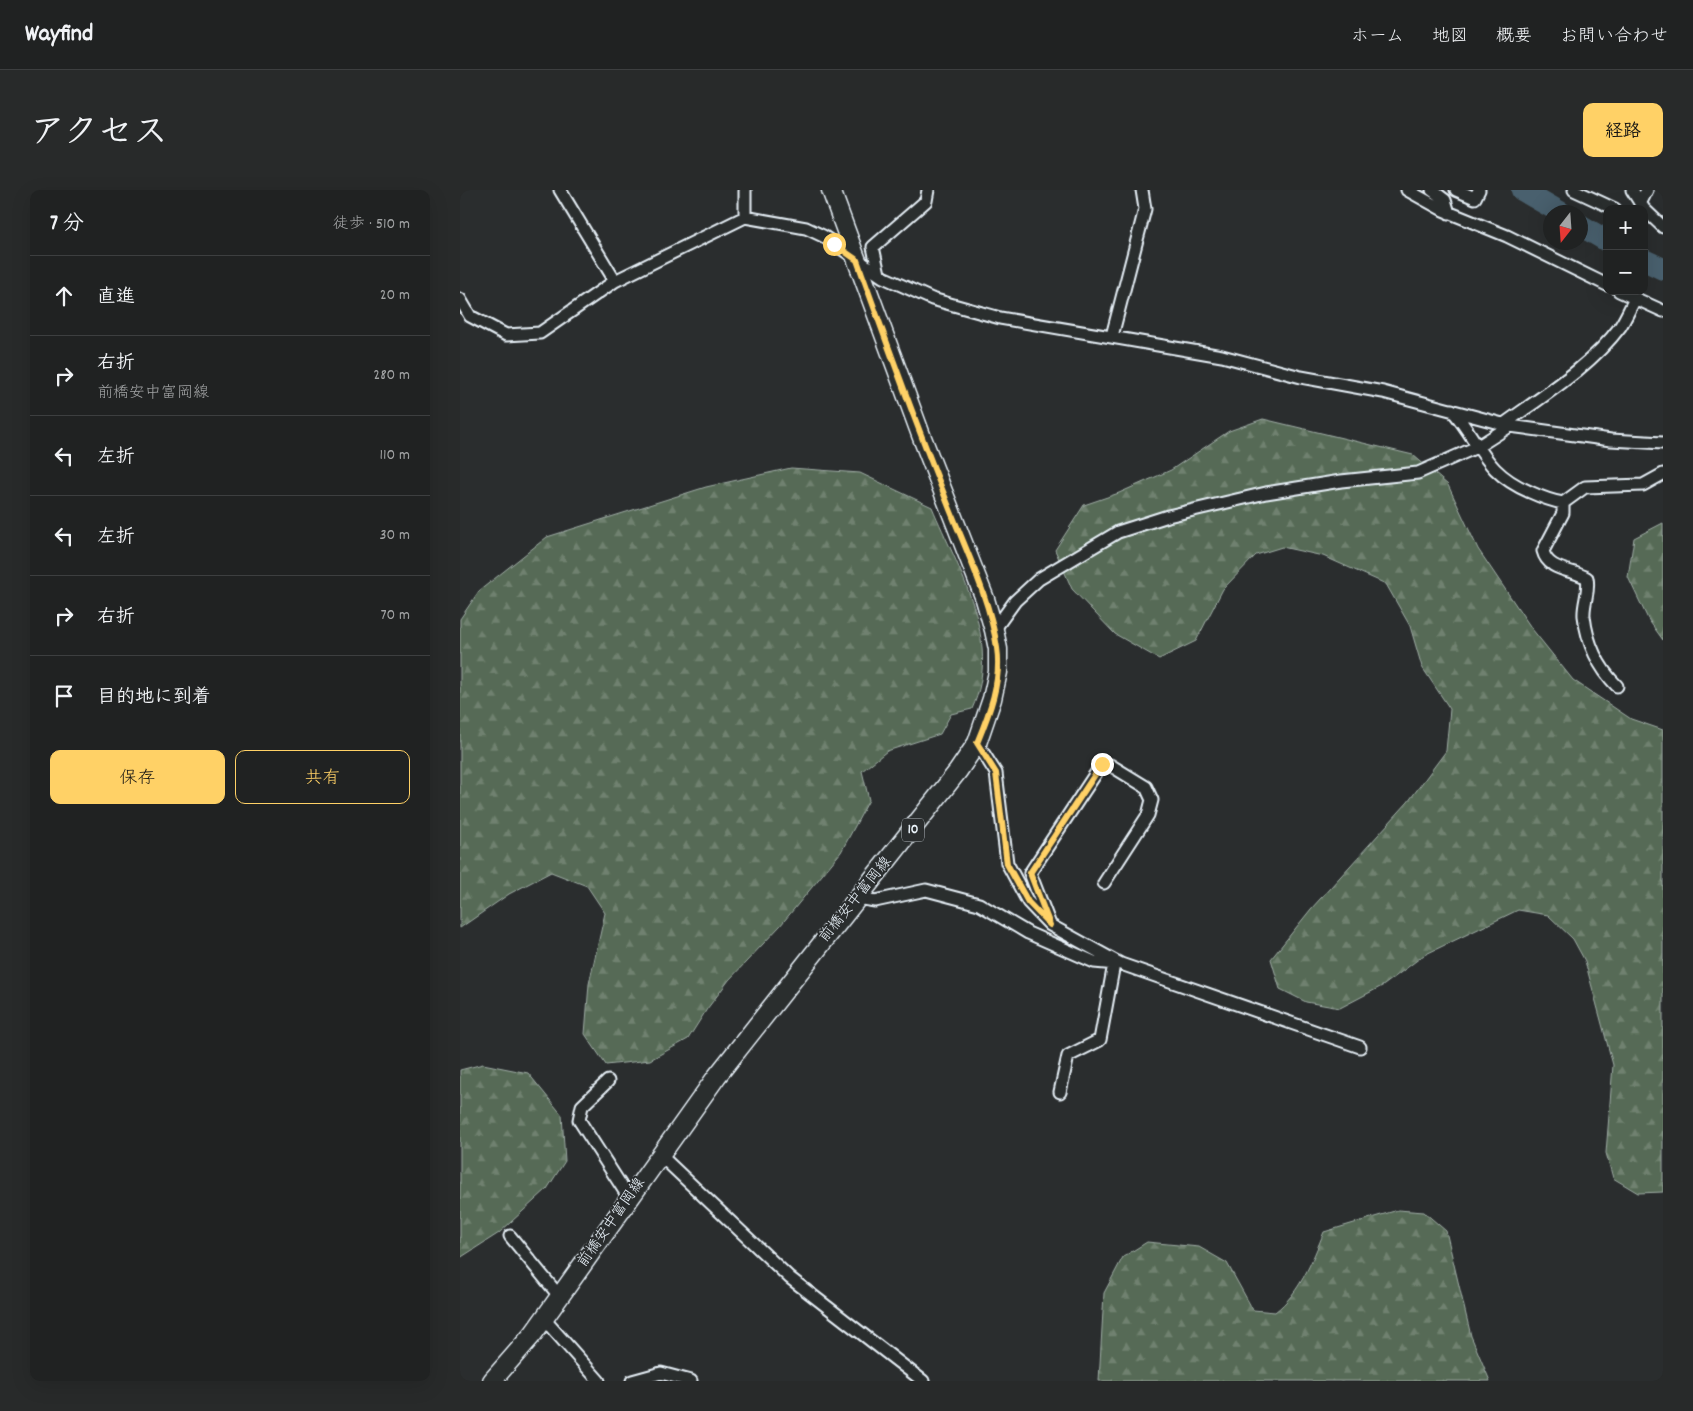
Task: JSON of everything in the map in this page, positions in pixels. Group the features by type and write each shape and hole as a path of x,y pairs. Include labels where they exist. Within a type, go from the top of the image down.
{"main road":[{"name":"前橋安中富岡線","path":"492,1381 515,1357 544,1318 717,1076 958,771 977,743 988,714 998,672 998,649 994,630 831,190"}],"street":[{"path":"560,190 615,281"},
{"path":"744,217 745,190"},
{"path":"879,274 873,246 926,201 928,190"},
{"path":"1112,336 1145,209 1142,190"},
{"path":"1406,190 1450,213 1507,236 1603,283"},
{"path":"1432,190 1445,200 1450,213"},
{"path":"1456,190 1477,194"},
{"path":"1574,190 1606,205"},
{"path":"1632,190 1642,205"},
{"path":"1643,205 1647,190"},
{"path":"1648,212 1663,227"},
{"path":"460,299 470,316 506,335 540,332 615,281 744,217 806,228 823,236 879,274 932,299 1000,318 1222,356 1301,377 1383,392 1507,425 1611,440 1663,443"},
{"path":"1648,223 1663,227"},
{"path":"1627,295 1663,311"},
{"path":"994,630 1015,601 1039,579 1118,532 1168,516 1266,494 1340,481 1418,472 1477,447 1507,425 1602,347 1620,326 1635,299"},
{"path":"1452,410 1467,427 1477,447 1497,474 1512,484 1550,501 1563,503 1586,487 1643,485 1663,474"},
{"path":"1563,503 1563,513 1543,551 1545,560 1551,566 1577,573 1587,578 1589,586 1584,616 1603,672 1617,686"},
{"path":"977,743 996,773 1007,864 1028,902 1050,925 1117,964 1360,1047"},
{"path":"1050,925 1030,873 1102,764 1110,765 1146,787 1152,800 1148,815 1104,883"},
{"path":"858,898 875,901 926,890 979,904 1028,932 1094,962 1117,964"},
{"path":"1060,1092 1068,1056 1100,1040 1117,964"},
{"path":"608,1081 582,1106 579,1120 629,1198"},
{"path":"660,1154 790,1278 923,1381"},
{"path":"510,1236 560,1296"},
{"path":"544,1318 599,1381"},
{"path":"632,1381 661,1373 691,1381"}],"green space":[{"path":"1263,419 1413,455 1448,485 1478,549 1532,629 1573,680 1631,719 1663,730 1663,1192 1638,1193 1613,1178 1606,1153 1613,1065 1585,961 1573,939 1548,915 1518,910 1424,955 1384,985 1340,1008 1306,1002 1280,989 1271,959 1311,909 1408,802 1446,751 1450,709 1422,667 1410,626 1386,584 1323,556 1282,547 1256,555 1223,589 1196,641 1159,659 1115,634 1072,589 1055,550 1084,505 1119,493 1171,470 1229,431"},
{"path":"791,468 860,473 932,507 964,580 980,632 982,657 980,683 972,709 951,714 940,734 887,751 862,771 869,800 841,852 780,926 729,980 707,1009 688,1039 650,1060 606,1065 585,1034 589,984 605,913 587,886 551,872 509,894 460,928 460,619 479,591 547,537 706,487"},
{"path":"1663,523 1663,640 1648,619 1628,577 1634,538"},
{"path":"483,1064 528,1073 562,1115 565,1161 547,1189 499,1233 460,1258 460,1070"},
{"path":"1398,1210 1424,1212 1446,1231 1471,1336 1490,1381 1099,1381 1104,1293 1123,1257 1147,1242 1199,1247 1227,1263 1253,1310 1275,1312 1292,1296 1310,1265 1324,1232"}],"waterway":[{"path":"1522,190 1548,205"},
{"path":"1588,230 1603,239"},
{"path":"1648,262 1663,269"}],"route":[{"path":"834,244 857,260 994,630 998,649 998,672 986,721 977,743 996,773 1007,864 1028,902 1050,925 1030,873 1102,764"}]}
